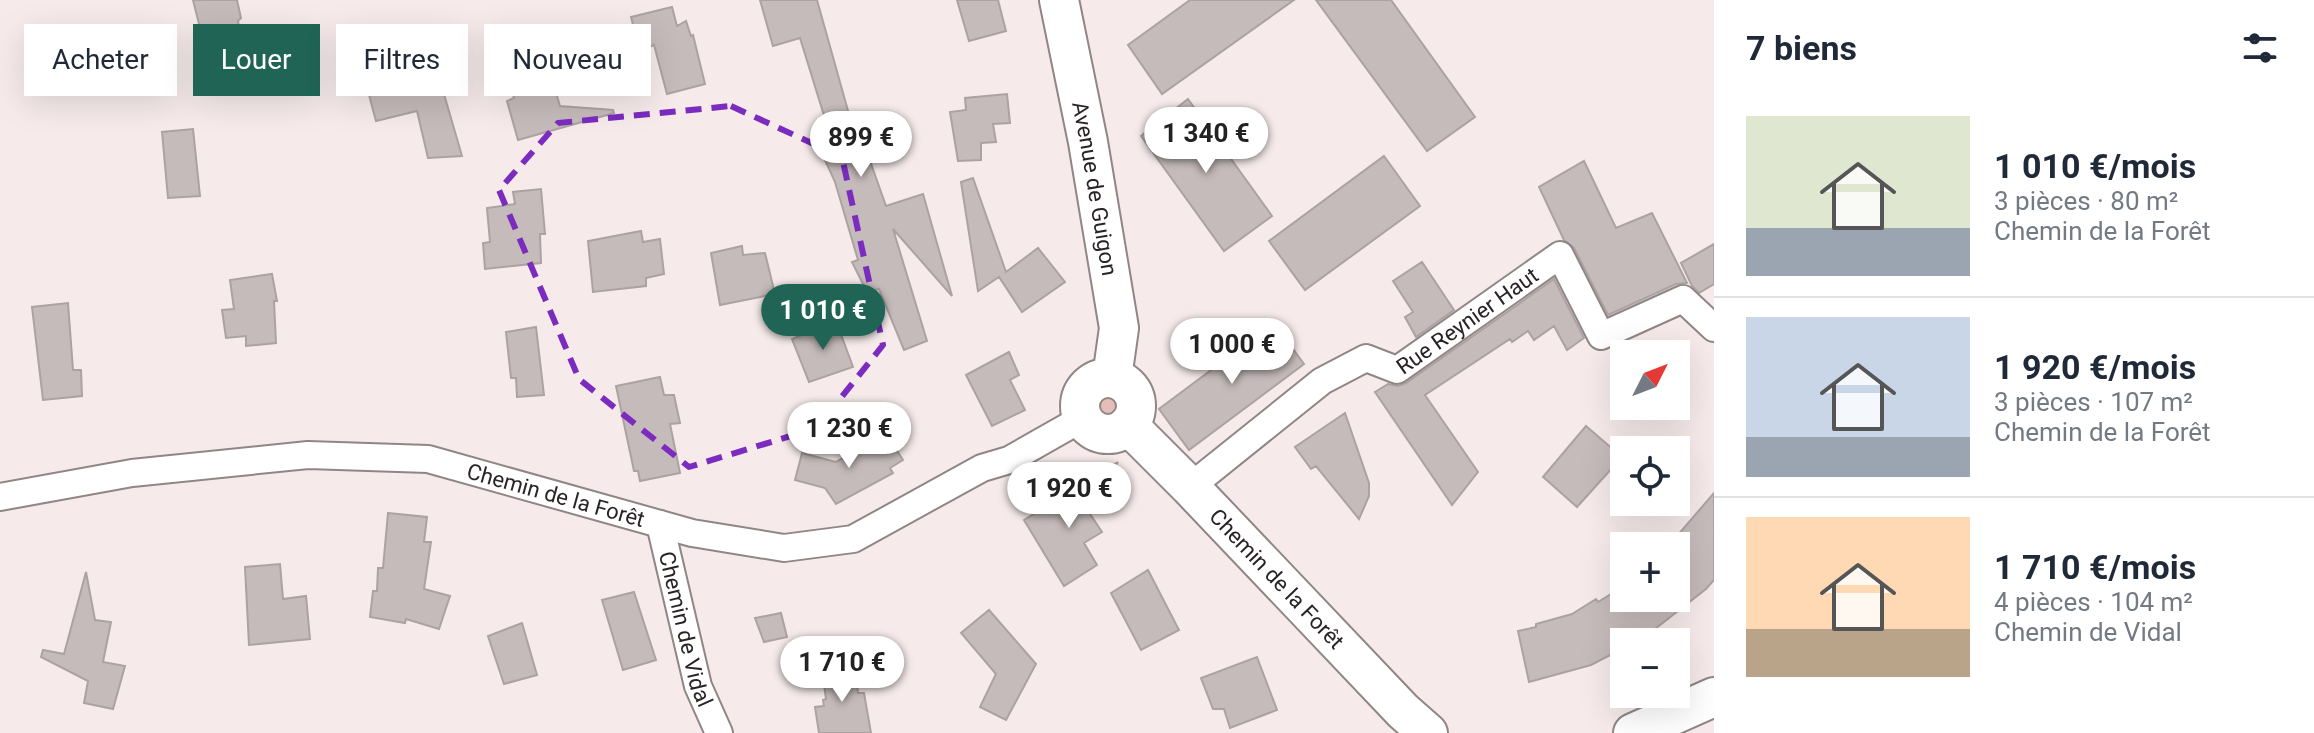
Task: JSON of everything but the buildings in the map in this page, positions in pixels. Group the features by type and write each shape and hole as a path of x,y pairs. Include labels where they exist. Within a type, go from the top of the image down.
{"street":[{"name":"Avenue de Guigon","path":"1059,0 1088,142 1119,328 1112,378"},
{"name":"Rue Reynier Haut","path":"1190,487 1322,381 1366,358 1397,370 1560,255 1601,336 1683,299 1714,328"},
{"path":"1112,378 1128,385 1136,401 1136,410 1128,425 1112,433 1104,433 1088,425 1080,406 1082,394 1089,384 1112,378"},
{"name":"Chemin de la Forêt","path":"0,497 132,473 308,455 414,458 428,459 692,533 784,548 853,539 982,468 1009,460 1083,418"},
{"name":"Chemin de la Forêt","path":"1128,425 1403,711 1428,733"},
{"name":"Chemin de Vidal","path":"660,524 698,686 719,733"},
{"path":"1633,733 1714,697"}],"highlighted area":[{"path":"731,106 842,157 883,345 817,428 689,467 579,379 499,190 558,123"}],"shaded area":[{"path":"1100,379 1128,385 1136,401 1136,410 1112,433 1104,433 1088,425 1083,410 1083,393"}]}
